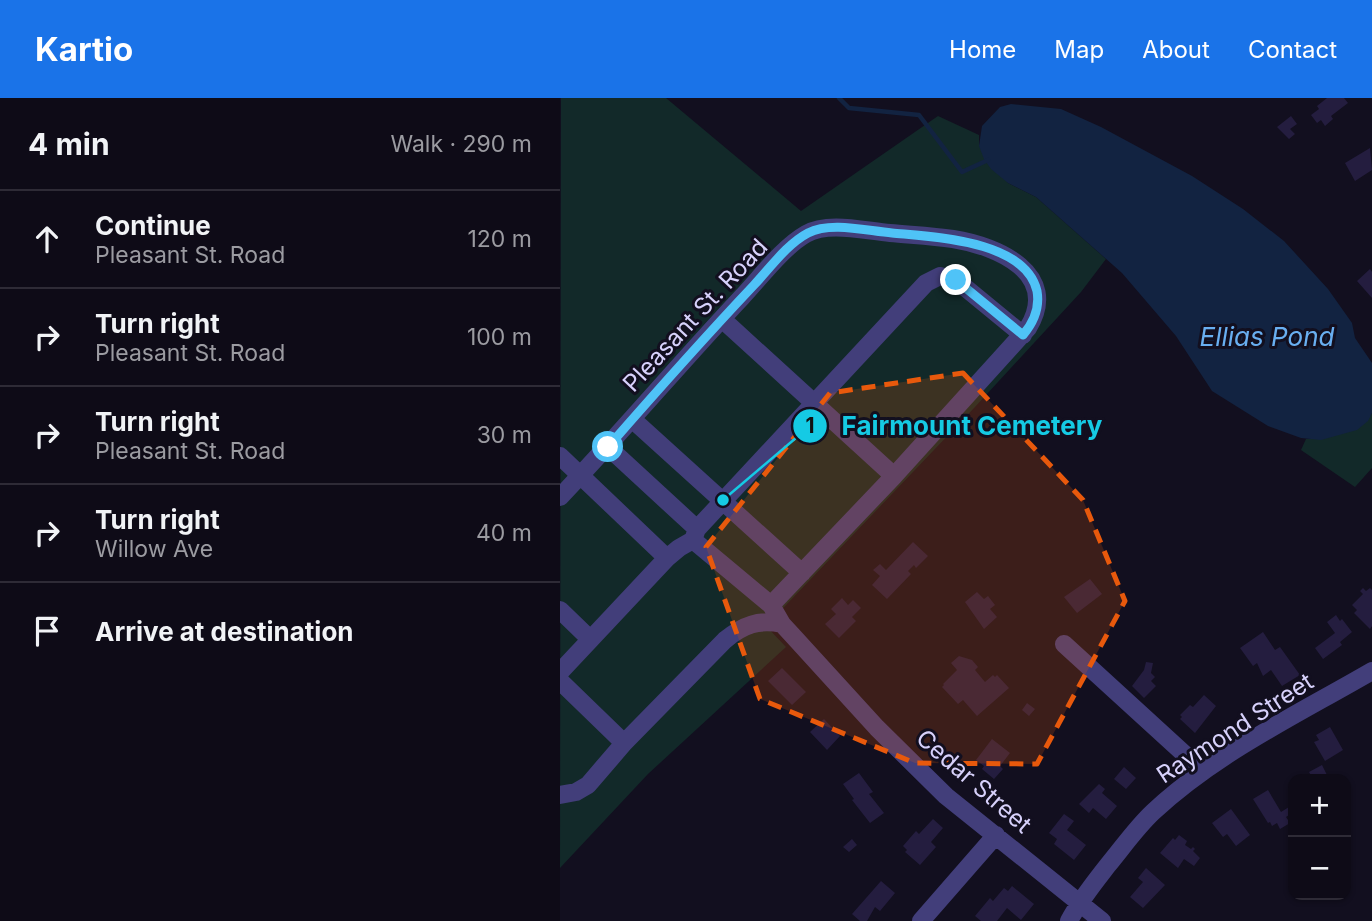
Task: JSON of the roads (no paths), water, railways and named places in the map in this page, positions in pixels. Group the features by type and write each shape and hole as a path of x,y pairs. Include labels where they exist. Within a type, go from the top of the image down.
{"street":[{"name":"Pleasant St. Road","path":"560,497 786,252 806,234 817,229 838,228 955,239 1012,259 1023,267 1038,296 1035,318 1023,335"},
{"path":"560,672 667,558 695,534 926,283 940,276 956,280 1023,335 771,605 695,534 608,447"},
{"path":"722,319 894,476"},
{"path":"632,419 802,573"},
{"path":"560,456 667,558"},
{"name":"Cedar Street","path":"771,605 788,630 877,727 946,796 1102,921"},
{"path":"560,610 590,639"},
{"path":"560,795 576,792 588,785 624,743 740,628 769,621 788,630"},
{"path":"1065,644 1203,771"},
{"name":"Raymond Street","path":"1069,921 1079,902 1152,813 1203,771 1372,671"},
{"path":"560,681 624,743"},
{"path":"921,921 996,835"}],"water":[{"name":"Ellias Pond","path":"1011,104 1061,109 1101,127 1192,176 1243,209 1284,241 1328,289 1352,323 1355,338 1372,363 1372,413 1368,421 1357,430 1321,440 1301,438 1268,426 1212,391 1176,336 1122,273 1036,197 1008,183 991,169 979,146 982,126 1000,107"}],"waterway":[{"path":"839,98 849,108 919,115 962,172 988,160"}],"place":[{"name":"Fairmount Cemetery","path":"723,500"}]}
